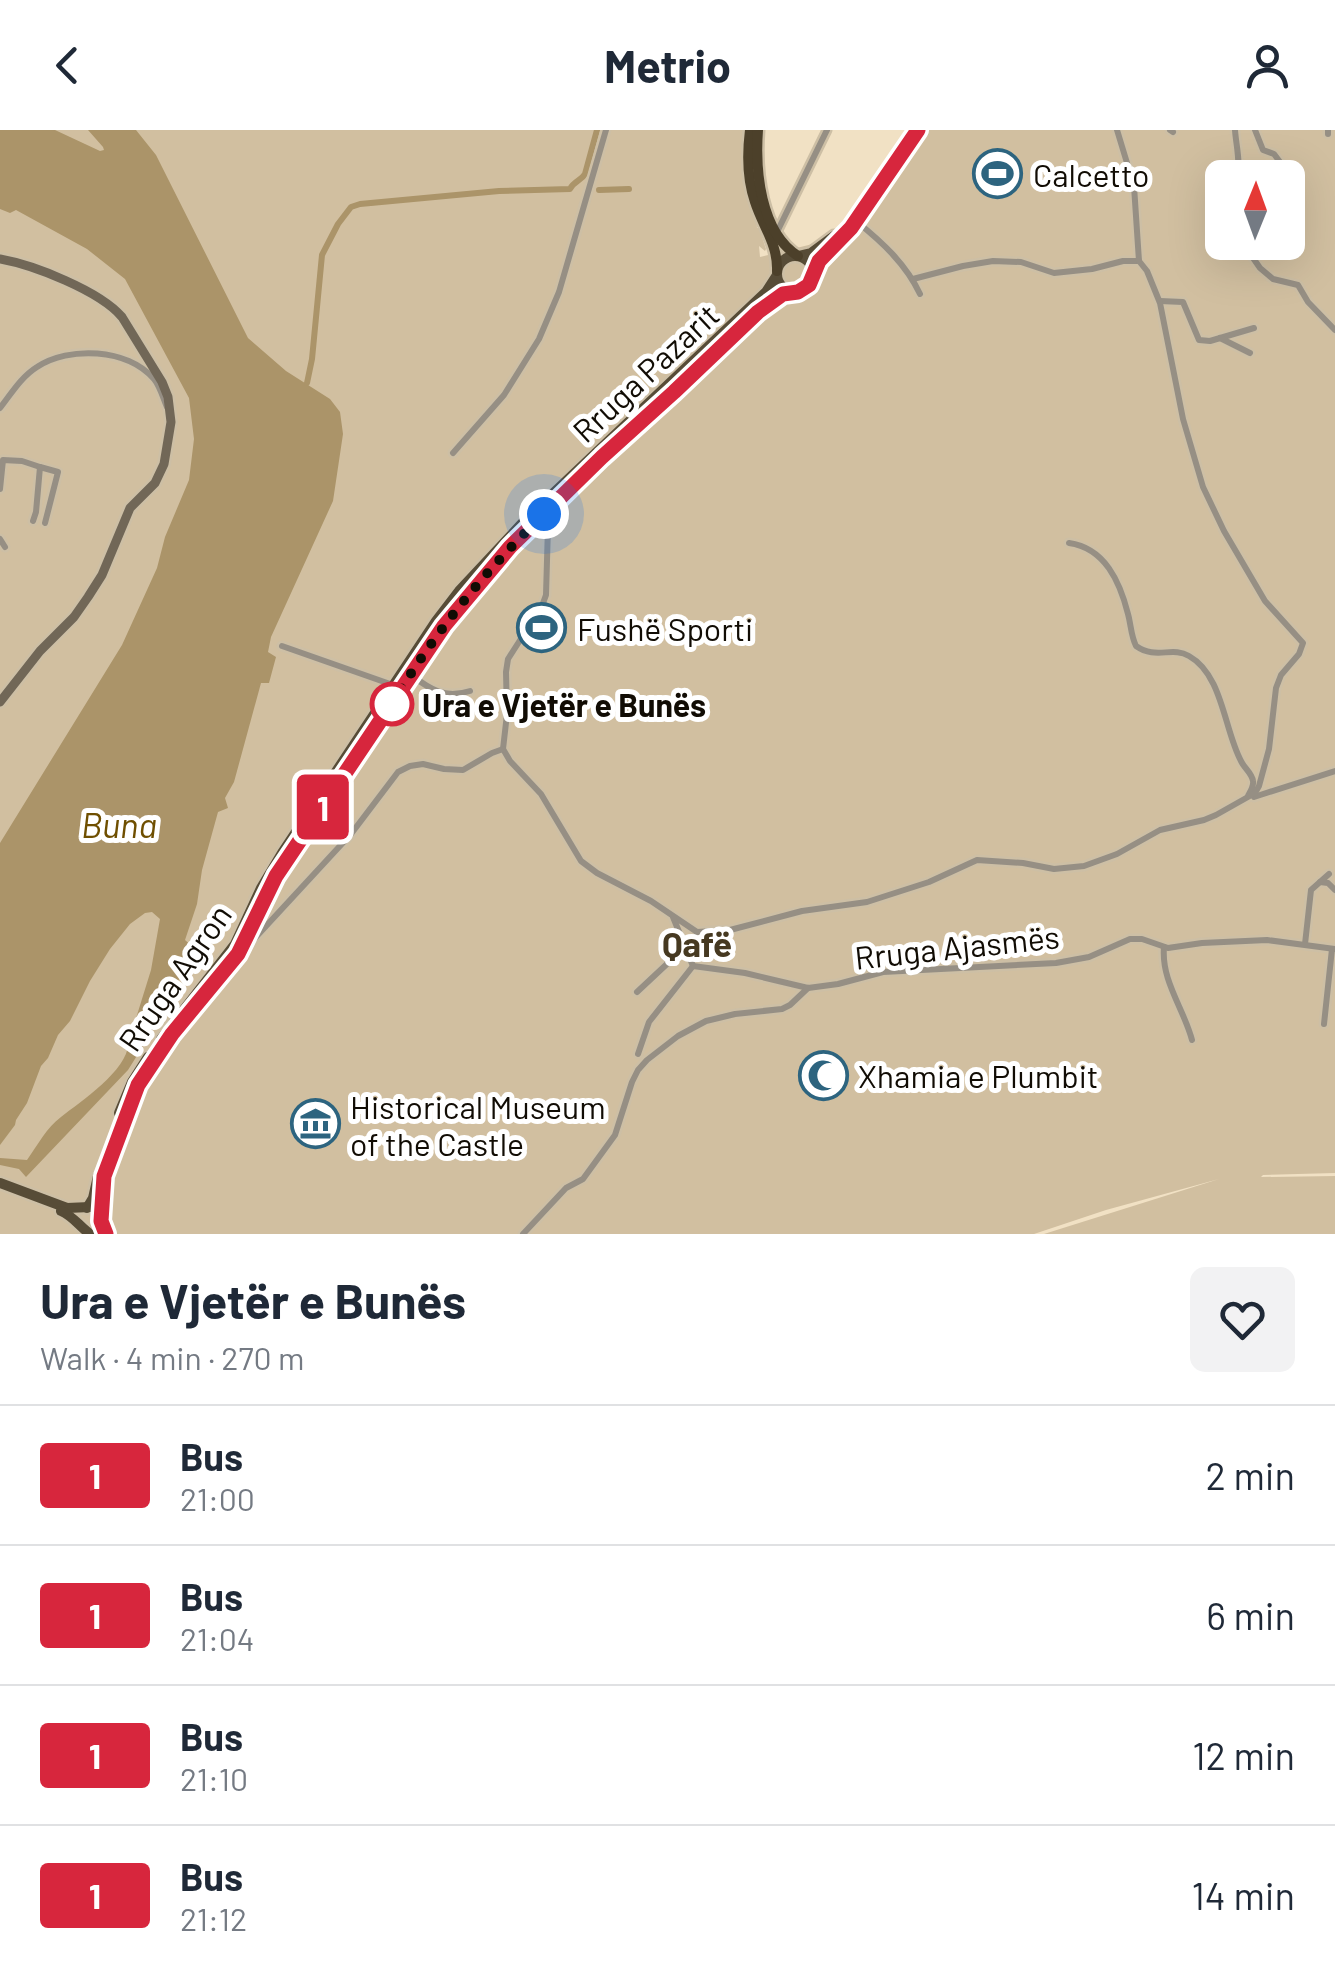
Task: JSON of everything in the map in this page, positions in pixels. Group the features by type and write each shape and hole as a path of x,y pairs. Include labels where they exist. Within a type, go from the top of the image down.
{"highway":[{"path":"750,130 748,166 756,208 774,234 798,256"},
{"path":"758,130 758,180 774,234 777,273"}],"main road":[{"path":"910,130 846,224 812,253 785,259 777,273 784,289 804,289 819,261 856,221 918,130"},
{"path":"798,256 811,265 813,273"},
{"path":"0,259 76,285 113,307 162,382 171,411 162,471 130,508 100,578 74,617 40,650 0,702"},
{"name":"Rruga Pazarit","path":"266,885 436,621 501,544 709,348 766,292 777,273"},
{"name":"Rruga Pazarit","path":"266,885 460,604 499,559 758,312 792,292"},
{"name":"Rruga Agron","path":"106,1234 101,1219 104,1180 134,1092 172,1034 238,954 266,885"},
{"name":"Rruga Agron","path":"86,1208 93,1198 100,1166 132,1082 170,1025 235,944 266,885"},
{"path":"0,1183 72,1209 95,1208 101,1219 95,1230 85,1229 47,1202"},
{"path":"85,1229 78,1214 86,1208"}],"street":[{"path":"453,453 504,394 539,339 559,292 606,130"},
{"path":"774,234 827,130"},
{"path":"637,992 697,932 730,930 802,911 866,902 929,882 977,860 1054,869 1084,866 1117,854 1160,830 1210,818 1255,793 1269,749 1276,688 1304,643 1265,601 1224,532 1203,487 1183,418 1160,301 1140,261 1134,186 1117,130"},
{"path":"1235,130 1238,160"},
{"path":"1255,130 1263,150 1270,150 1279,160"},
{"path":"856,221 899,260 920,294"},
{"path":"1254,260 1273,278 1295,282 1335,330"},
{"path":"913,279 993,261 1021,262 1054,274 1140,261"},
{"path":"1160,301 1183,302 1200,340 1254,328"},
{"path":"1220,338 1250,354"},
{"path":"0,408 40,364 68,354 99,354 117,356 152,377 171,411"},
{"path":"0,489 2,460 22,461 58,472 45,523"},
{"path":"33,521 40,466"},
{"path":"544,514 548,526 544,601 508,658 508,714 503,750 541,794 580,860 697,932"},
{"path":"0,538 5,547"},
{"path":"1069,543 1088,548 1108,566 1124,599 1136,646 1153,654 1186,654 1208,675 1240,760 1253,779 1248,797"},
{"path":"282,646 393,685"},
{"path":"411,675 438,694 470,691"},
{"path":"238,954 351,834 398,772 424,764 462,770 503,750"},
{"path":"1248,797 1335,771"},
{"path":"1305,944 1311,890 1329,874"},
{"path":"1320,882 1335,890"},
{"path":"638,1054 649,1022 693,966 672,916"},
{"name":"Rruga Ajasmës","path":"693,966 808,988 883,972 1068,961 1098,954 1130,939 1164,947 1267,940 1334,949 1324,1024"},
{"path":"1164,947 1168,980 1192,1040"},
{"path":"523,1234 566,1188 582,1179 615,1136 626,1097 644,1063 699,1024 790,1006 808,988"}],"shaded area":[{"path":"0,130 751,130 757,228 766,249 759,246 760,257 845,236 918,130 1335,130 1335,1173 1261,1177 1335,1176 1335,1234 1044,1234 1219,1179 1034,1234 0,1234"}],"water":[{"name":"Buna","path":"0,130 55,130 100,151 103,147 88,130 136,130 156,155 248,338 286,371 330,399 340,412 343,434 333,501 271,637 268,652 276,657 269,683 261,683 234,782 225,798 228,808 218,812 185,940 195,949 182,967 186,971 176,983 180,987 128,1070 26,1177 19,1169 0,1165 0,1158 27,1160 51,1126 102,1085 126,1054 151,970 160,919 152,912 145,913 130,924 110,949 41,1066 15,1125 0,1145 0,843 122,645 157,568 165,537 189,480 194,439 189,398 125,279 87,249 16,210 10,213 0,209"}],"waterway":[{"path":"307,383 322,255 351,207 499,191 570,189 585,174 597,130"},
{"path":"599,190 629,189"}],"bus line":[{"name":"1","path":"106,1234 101,1221 104,1176 138,1085 172,1034 238,954 276,876 460,604 576,481 758,312 783,294 798,292 809,285 819,261 851,228 918,130"}],"place":[{"name":"Calcetto","path":"998,174"},
{"name":"Fushë Sporti","path":"542,628"},
{"name":"Ura e Vjetër e Bunës","path":"392,704"},
{"name":"Xhamia e Plumbit","path":"823,1075"},
{"name":"Historical Museum of the Castle","path":"315,1124"}],"district":[{"name":"Qafë","path":"697,943"}],"route":[{"path":"392,704 460,604 544,514"}]}
